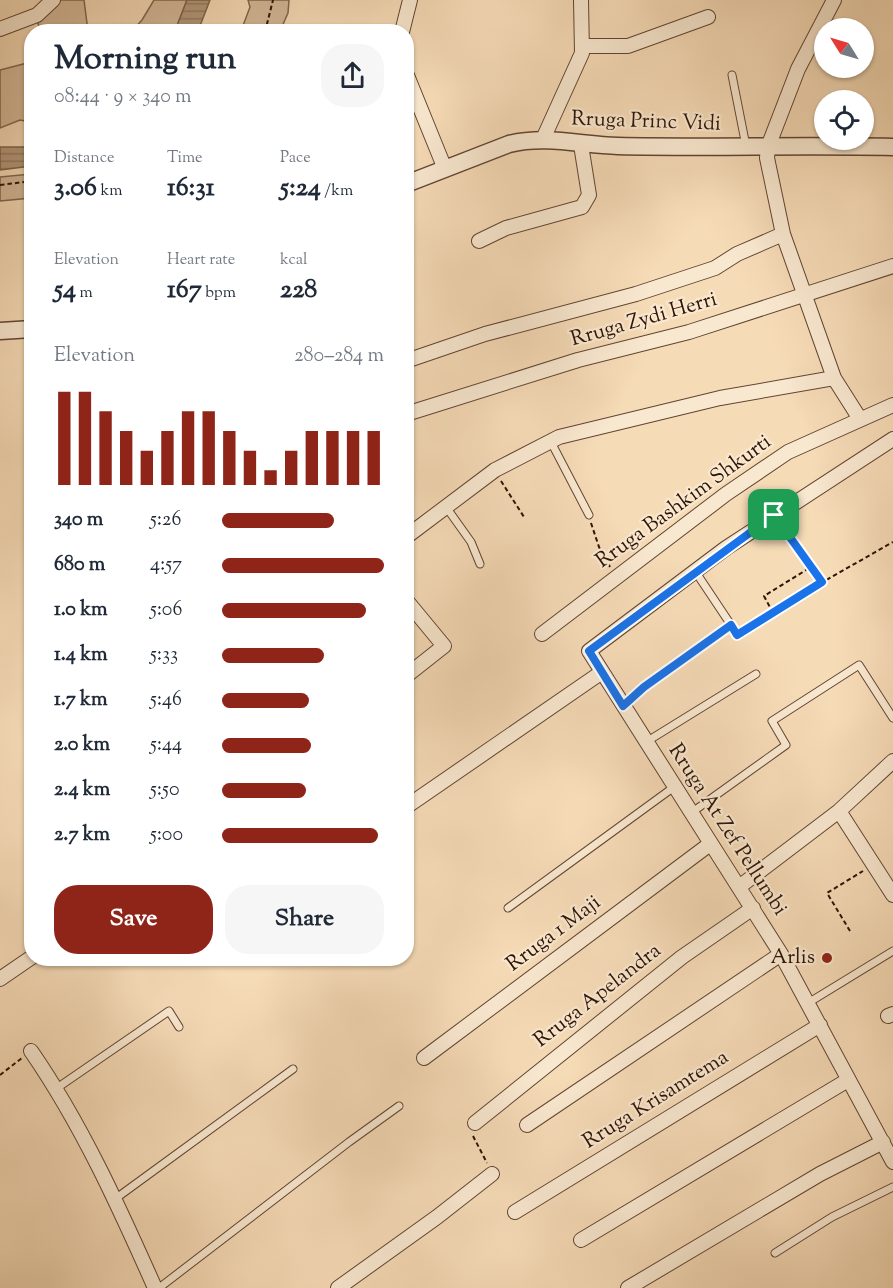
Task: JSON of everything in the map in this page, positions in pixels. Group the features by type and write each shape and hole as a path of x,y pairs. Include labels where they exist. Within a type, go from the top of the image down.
{"street":[{"path":"0,28 37,15 53,0"},
{"path":"404,24 410,0"},
{"path":"543,139 578,64 583,46 581,0"},
{"path":"834,0 798,69 768,147 767,158 783,234 834,378 860,419"},
{"path":"583,46 628,46 708,17"},
{"path":"414,93 445,169"},
{"name":"Rruga Princ Vidi","path":"414,181 509,144 543,139 581,144 893,147"},
{"path":"479,241 506,228 582,207 589,195 581,144"},
{"path":"414,358 485,334 636,294 715,268 746,249 783,234"},
{"name":"Rruga Zydi Herri","path":"414,411 578,360 689,332 893,266"},
{"path":"0,331 24,330"},
{"path":"414,531 495,470 559,437 720,398 834,378"},
{"name":"Rruga Bashkim Shkurti","path":"542,634 726,494 788,452 893,405"},
{"path":"695,571 774,515 891,443"},
{"name":"Rruga At Zef Pellumbi","path":"695,571 589,651 710,844 753,908 808,1003 893,1162"},
{"path":"414,610 444,646 414,670"},
{"path":"414,801 602,672"},
{"path":"739,887 839,811 893,761"},
{"path":"839,811 893,895"},
{"name":"Rruga 1 Maji","path":"424,1058 710,844"},
{"name":"Rruga Apelandra","path":"475,1123 682,957 753,908"},
{"path":"527,1125 780,954"},
{"path":"0,979 24,962"},
{"name":"Rruga Krisamtema","path":"515,1212 820,1025"},
{"path":"31,1051 57,1088 115,1198 157,1288"},
{"path":"581,1240 849,1080"},
{"path":"628,1288 810,1180 883,1142"},
{"path":"338,1288 492,1174"}],"lane":[{"path":"732,75 746,147"},
{"path":"551,442 589,515"},
{"path":"446,507 471,542 480,564"},
{"path":"695,571 733,628"},
{"path":"691,813 786,745 772,721 859,665 893,718"},
{"path":"645,742 756,674"},
{"path":"508,908 674,787"},
{"path":"808,1003 893,951"},
{"path":"57,1088 169,1011 179,1027"},
{"path":"115,1198 293,1069"},
{"path":"157,1288 399,1106"},
{"path":"775,1253 832,1217 893,1187"}],"path":[{"path":"267,24 273,0"},
{"path":"0,184 24,182"},
{"path":"495,470 524,517"},
{"path":"589,515 599,547 616,578"},
{"path":"774,515 822,582"},
{"path":"623,706 644,687 733,628 737,635 773,613 777,608 893,542"},
{"path":"773,613 764,596 812,567"},
{"path":"850,931 827,893 873,864"},
{"path":"0,1075 31,1051"},
{"path":"475,1123 468,1127 492,1174"}],"shaded area":[{"path":"59,0 84,0 87,24 38,24 37,19"},
{"path":"154,0 187,0 178,24 138,24"},
{"path":"187,0 210,0 201,24 178,24"},
{"path":"248,0 289,0 288,13 283,24 244,24 250,7"},
{"path":"24,64 24,121 20,120 0,128 0,70"},
{"path":"0,147 24,147 24,167 0,170"},
{"path":"24,175 24,199 0,201 0,177"}],"place":[{"name":"Arlis","path":"827,958"}],"route":[{"path":"774,515 822,582 737,635 731,625 644,687 623,706 589,651 726,548 774,515"}]}
